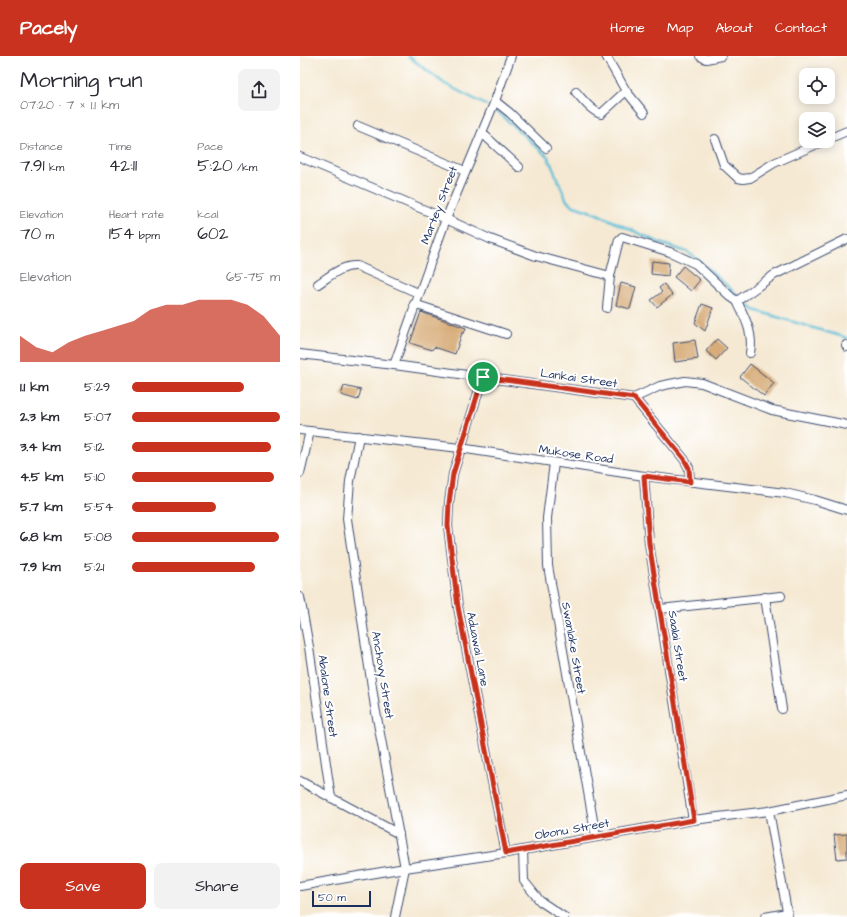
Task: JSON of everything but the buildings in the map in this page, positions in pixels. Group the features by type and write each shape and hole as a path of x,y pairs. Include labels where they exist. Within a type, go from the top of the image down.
{"street":[{"name":"Martey Street","path":"394,365 414,304 446,219 495,101 511,56"},
{"path":"606,56 626,92 644,113"},
{"path":"700,56 706,59 721,56"},
{"path":"576,92 590,107 597,113 601,114 626,92"},
{"path":"495,101 510,112 546,148"},
{"path":"358,126 465,171"},
{"path":"835,136 847,131"},
{"path":"482,133 519,167"},
{"path":"715,139 724,165 738,178 744,179 750,178 774,163 808,148"},
{"path":"300,157 490,239 536,256 610,276"},
{"path":"607,308 610,276 618,240 622,237 670,252 696,264 731,297 739,301 748,324 752,344 750,353"},
{"path":"739,301 774,275 847,239"},
{"path":"318,284 344,267 350,265 358,266 418,293"},
{"path":"414,304 506,334"},
{"name":"Lankai Street","path":"300,354 394,365 634,398"},
{"name":"Aduawai Lane","path":"483,377 460,448 449,503 449,533 458,607 506,853"},
{"path":"690,482 689,468 684,459 634,398 660,386 685,381 702,383 772,410 847,425"},
{"name":"Mukose Road","path":"300,430 460,448 644,476 793,495 847,510"},
{"path":"300,473 310,431"},
{"name":"Anchovy Street","path":"360,436 353,460 347,519 376,707 405,868 395,917"},
{"name":"Swanlake Street","path":"554,463 547,518 548,566 596,837"},
{"name":"Saalai Street","path":"644,476 649,543 694,820"},
{"path":"660,609 781,596"},
{"name":"Abalone Street","path":"300,597 309,647 330,798"},
{"path":"765,597 782,709"},
{"path":"300,781 399,834"},
{"name":"Obonu Street","path":"300,886 506,853 694,820 769,811 847,794"},
{"path":"765,917 787,915 769,811"},
{"path":"523,850 524,881 540,901 564,917"}],"waterway":[{"path":"408,56 445,84 486,105"},
{"path":"497,111 548,157 567,201 574,206 595,213 660,243 687,252 696,258 754,310 847,338"}],"route":[{"path":"483,377 634,398 684,459 689,468 690,482 644,476 649,543 694,820 506,853 458,607 448,526 449,503 453,474 483,377"}]}
